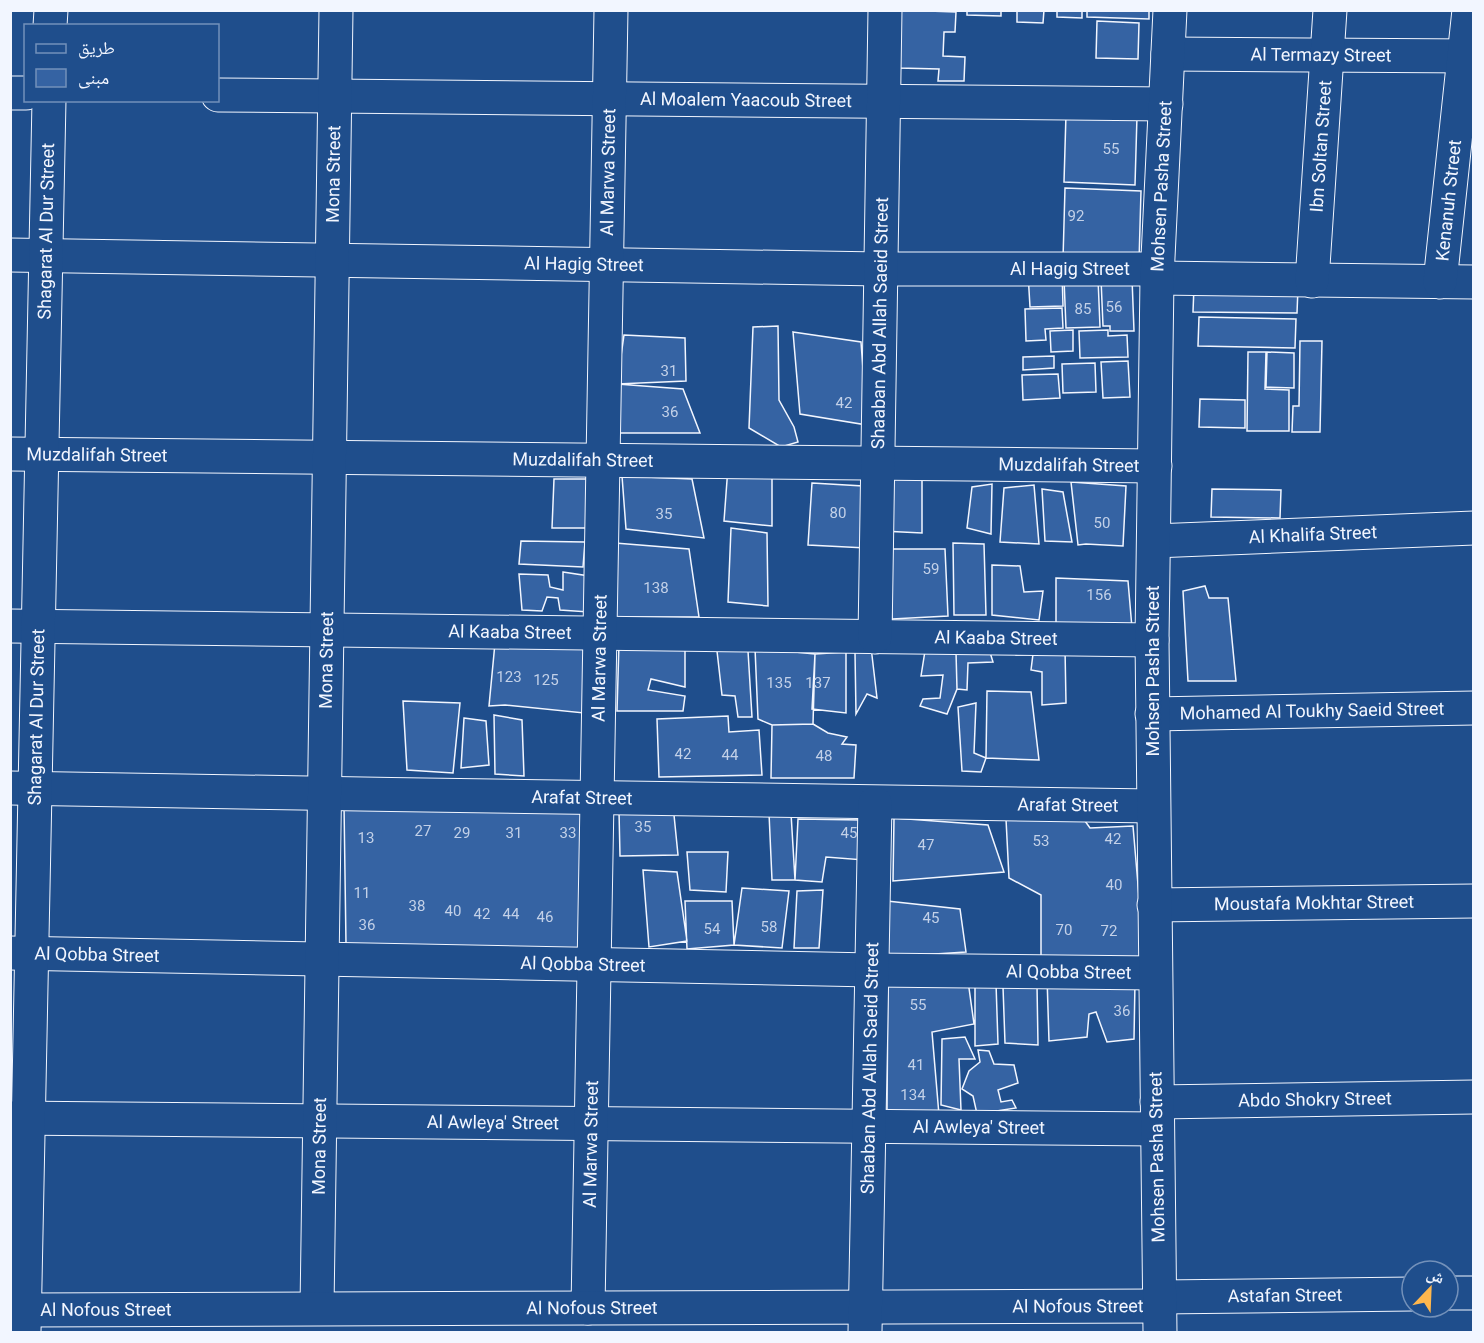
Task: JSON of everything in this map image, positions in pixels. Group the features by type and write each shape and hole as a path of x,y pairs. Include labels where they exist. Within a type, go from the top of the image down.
{"street":[{"name":"Mona Street","path":"317,1308 336,10"},
{"name":"Al Marwa Street","path":"588,1308 611,10"},
{"name":"Shaaban Abd Allah Saeid Street","path":"875,636 885,10"},
{"name":"Mohsen Pasha Street","path":"1160,1312 1152,640 1157,274 1170,10"},
{"name":"Ibn Soltan Street","path":"1311,280 1330,10"},
{"name":"Kenanuh Street","path":"1440,282 1469,56 1469,10"},
{"name":"Al Termazy Street","path":"1168,54 1469,56"},
{"name":"Al Moalem Yaacoub Street","path":"219,95 1166,104"},
{"name":"Shagarat Al Dur Street","path":"24,1321 19,1118 26,454 46,256 49,102"},
{"name":"Al Hagig Street","path":"10,255 1157,274 1311,280 1473,282"},
{"name":"Muzdalifah Street","path":"26,454 1155,466"},
{"name":"Al Khalifa Street","path":"1154,541 1473,528"},
{"name":"Al Kaaba Street","path":"24,626 1152,640"},
{"name":"Mohamed Al Toukhy Saeid Street","path":"1152,714 1473,708"},
{"name":"Arafat Street","path":"23,788 1153,806"},
{"name":"Shaaban Abd Allah Saeid Street","path":"865,1320 876,803"},
{"name":"Moustafa Mokhtar Street","path":"1155,905 1473,901"},
{"name":"Al Qobba Street","path":"21,953 872,970 1155,973"},
{"name":"Abdo Shokry Street","path":"1157,1116 1473,1097"},
{"name":"Al Awleya' Street","path":"19,1118 868,1127 1157,1116"},
{"name":"Astafan Street","path":"1160,1312 1400,1295"},
{"name":"Al Nofous Street","path":"24,1321 317,1308 588,1308 692,1320 865,1320 1160,1312"}],"building":[{"path":"900,10 956,12 955,32 944,32 943,56 965,57 964,81 938,81 939,69 898,68"},
{"path":"967,10 1001,10 1001,16 967,15"},
{"path":"1017,10 1044,10 1043,23 1017,22"},
{"path":"1057,10 1082,10 1082,18 1057,17"},
{"path":"1087,10 1149,10 1149,19 1087,17"},
{"path":"1097,21 1139,23 1138,59 1096,58"},
{"path":"1066,114 1137,116 1135,185 1064,182"},
{"path":"1065,188 1141,191 1139,262 1063,259"},
{"path":"1062,272 1063,306 1030,307 1028,273"},
{"path":"1098,278 1100,327 1066,328 1064,279"},
{"path":"1132,278 1134,331 1110,331 1110,326 1103,326 1101,279"},
{"path":"1194,286 1298,288 1297,313 1193,312"},
{"path":"1062,308 1063,328 1045,329 1046,340 1026,341 1025,309"},
{"path":"1199,317 1296,319 1295,348 1198,346"},
{"path":"778,326 779,400 794,427 798,442 781,447 749,428 753,327"},
{"path":"1073,330 1073,351 1051,352 1050,331"},
{"path":"1108,330 1108,336 1127,335 1128,357 1080,358 1079,331"},
{"path":"793,332 861,342 867,425 800,414"},
{"path":"624,335 685,338 686,381 617,384"},
{"path":"1300,341 1322,341 1320,432 1292,432 1293,406 1299,406"},
{"path":"1248,352 1266,352 1265,389 1289,390 1289,431 1247,431"},
{"path":"1267,352 1294,353 1294,388 1266,387"},
{"path":"1054,356 1054,368 1023,370 1023,357"},
{"path":"1128,361 1130,397 1103,398 1101,362"},
{"path":"1095,363 1096,392 1063,393 1062,364"},
{"path":"1058,374 1060,398 1023,400 1022,375"},
{"path":"617,384 683,389 700,433 615,433"},
{"path":"1200,399 1245,400 1245,428 1199,427"},
{"path":"728,467 772,470 772,526 724,521"},
{"path":"885,470 922,472 922,533 882,531"},
{"path":"622,476 692,479 704,538 626,529"},
{"path":"554,479 592,479 591,528 552,528"},
{"path":"1071,482 1126,486 1123,546 1078,545"},
{"path":"812,483 863,486 866,548 808,545"},
{"path":"992,484 991,534 967,528 972,487"},
{"path":"1034,485 1039,544 1000,542 1004,488"},
{"path":"1042,489 1063,492 1072,542 1045,541"},
{"path":"1212,489 1281,490 1280,518 1211,517"},
{"path":"731,528 767,533 768,606 728,602"},
{"path":"521,541 585,542 583,567 519,564"},
{"path":"615,543 689,549 699,617 613,617"},
{"path":"953,543 984,544 986,615 954,615"},
{"path":"888,549 945,549 948,616 892,619"},
{"path":"992,565 1020,566 1024,592 1043,591 1039,620 992,615"},
{"path":"563,572 589,576 589,612 560,610 558,598 547,597 542,611 522,610 519,574 548,575 550,587 563,590"},
{"path":"1056,578 1128,581 1132,628 1056,628"},
{"path":"1205,586 1209,598 1228,598 1236,681 1188,681 1183,591"},
{"path":"495,643 589,644 584,713 505,705 489,706"},
{"path":"619,643 685,646 685,687 651,679 648,690 685,696 683,711 617,711"},
{"path":"871,647 877,698 867,694 856,714 855,652"},
{"path":"1016,647 1065,648 1066,703 1042,705 1042,672 1031,670 1033,654 1016,655"},
{"path":"755,648 815,654 813,724 772,725 758,719"},
{"path":"989,649 993,662 968,663 967,690 957,689 956,652"},
{"path":"717,651 748,651 752,717 738,717 735,696 722,695"},
{"path":"925,651 956,652 957,689 947,714 920,706 923,699 940,698 943,675 921,676"},
{"path":"846,652 846,713 812,709 815,654"},
{"path":"987,691 1031,692 1039,760 986,758"},
{"path":"403,701 460,703 453,773 407,770"},
{"path":"976,703 974,753 986,758 981,772 962,771 958,707"},
{"path":"494,715 522,720 524,776 495,774"},
{"path":"728,716 729,732 759,730 762,775 659,777 657,719"},
{"path":"464,718 486,721 489,765 461,768"},
{"path":"813,724 828,733 847,737 842,744 856,745 854,778 771,778 772,725"},
{"path":"344,805 582,807 585,952 346,944"},
{"path":"619,811 674,815 678,855 620,856"},
{"path":"769,813 791,813 795,880 772,880"},
{"path":"1080,814 1090,828 1133,826 1145,967 1041,959 1041,895 1009,878 1006,819"},
{"path":"894,818 988,825 1004,872 893,881"},
{"path":"798,819 862,820 864,860 826,857 822,882 795,880"},
{"path":"687,852 728,852 726,892 690,890"},
{"path":"643,870 677,872 687,941 649,947"},
{"path":"742,888 789,891 782,948 734,945"},
{"path":"823,890 819,948 794,948 797,891"},
{"path":"685,901 732,901 734,945 687,949"},
{"path":"887,901 960,909 966,952 888,957"},
{"path":"1047,977 1135,982 1134,1039 1107,1042 1096,1012 1089,1014 1087,1037 1049,1041"},
{"path":"888,979 968,981 974,1024 932,1032 939,1115 887,1113"},
{"path":"996,983 998,1044 975,1046 975,984"},
{"path":"1037,985 1038,1045 1005,1043 1003,987"},
{"path":"965,1037 975,1059 959,1059 961,1110 941,1105 942,1039"},
{"path":"978,1050 989,1051 994,1064 1014,1065 1018,1083 998,1090 1001,1102 1012,1100 1016,1108 977,1114 973,1096 962,1089 969,1071 980,1062"}]}
